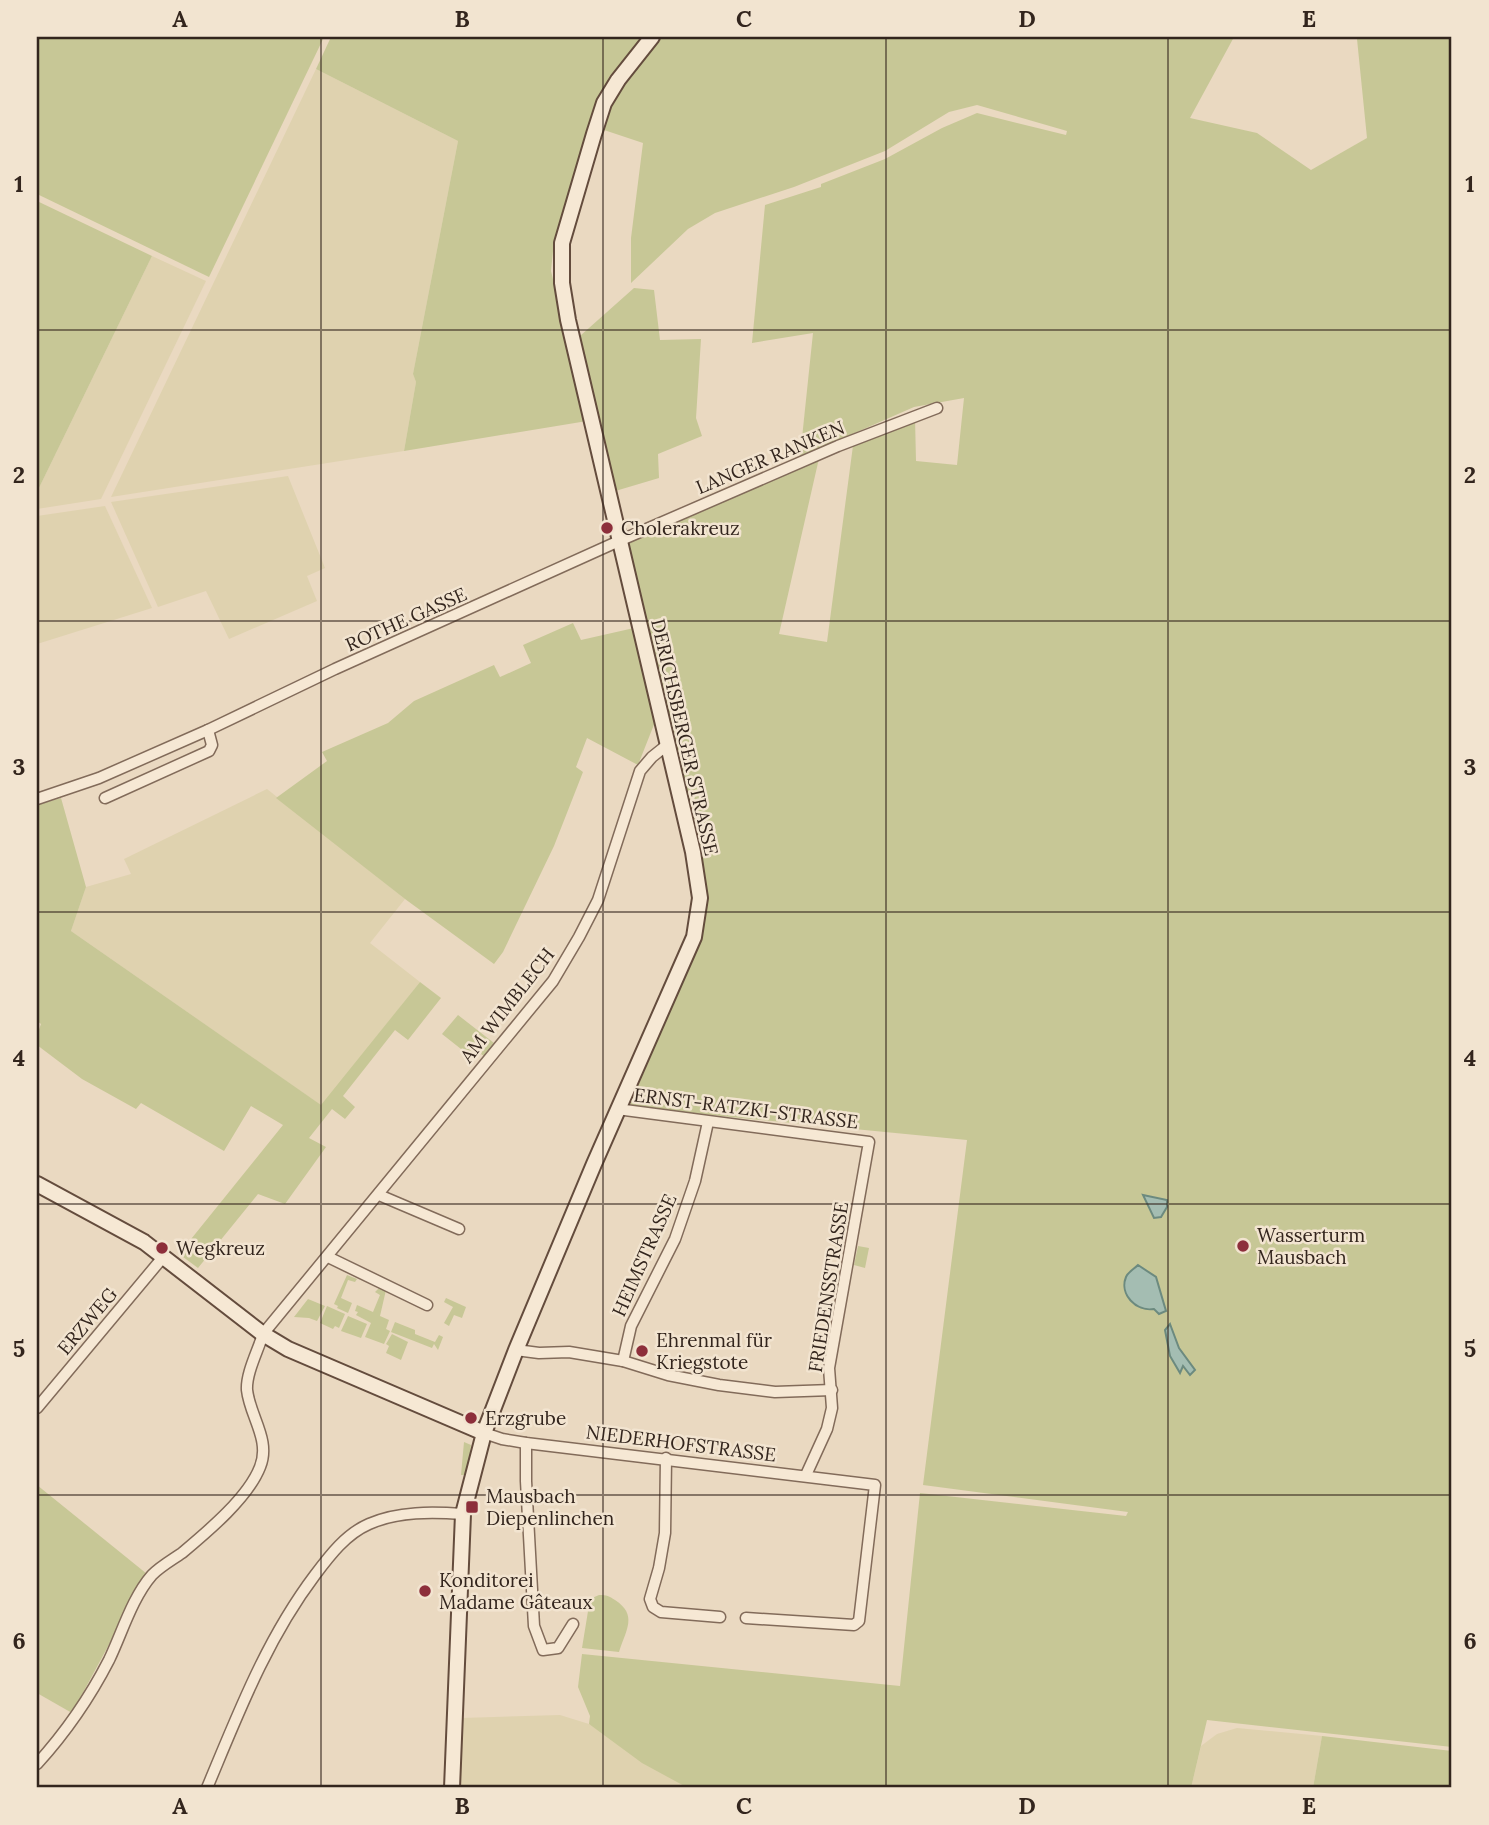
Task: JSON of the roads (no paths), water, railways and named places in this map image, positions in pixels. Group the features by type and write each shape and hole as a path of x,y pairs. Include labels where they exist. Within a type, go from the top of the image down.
{"street":[{"name":"DERICHSBERGER STRASSE","path":"452,1788 463,1514 484,1433 617,1110 685,960 698,917 700,898 697,876 568,320 562,283 562,243 604,103 618,80 652,37"},
{"name":"LANGER RANKEN","path":"619,541 838,446 937,408"},
{"name":"ROTHE GASSE","path":"37,799 99,778 208,730 335,669 619,541"},
{"path":"105,798 209,751 212,745 208,730"},
{"name":"AM WIMBLECH","path":"263,1334 535,1004 563,965 598,900 640,771 667,745"},
{"name":"ERNST-RATZKI-STRASSE","path":"617,1110 869,1142"},
{"name":"HEIMSTRASSE","path":"623,1361 631,1326 674,1238 695,1181 708,1122"},
{"name":"FRIEDENSSTRASSE","path":"806,1475 828,1429 832,1408 830,1368 869,1142"},
{"path":"37,1184 144,1242 263,1334 309,1360 484,1433"},
{"path":"379,1195 459,1229"},
{"name":"ERZWEG","path":"37,1408 164,1256"},
{"path":"328,1257 427,1305"},
{"path":"37,1764 76,1718 107,1663 144,1586 154,1573 180,1554 225,1513 250,1484 260,1467 264,1441 247,1391 263,1334"},
{"path":"516,1350 569,1352 623,1361 668,1375 719,1385 775,1392 832,1390"},
{"name":"NIEDERHOFSTRASSE","path":"484,1433 526,1443 875,1485 859,1622 854,1625 747,1618"},
{"path":"526,1443 534,1626 543,1650 558,1648 573,1624"},
{"path":"666,1458 665,1533 650,1599 653,1607 661,1612 720,1617"},
{"path":"207,1788 271,1642 295,1601 340,1544 360,1528 377,1521 433,1512 463,1514"}],"place":[{"name":"Cholerakreuz","path":"607,528"},
{"name":"Wasserturm Mausbach","path":"1243,1246"},
{"name":"Wegkreuz","path":"162,1248"},
{"name":"Ehrenmal für Kriegstote","path":"642,1351"},
{"name":"Erzgrube","path":"471,1418"},
{"name":"Mausbach Diepenlinchen","path":"472,1507"},
{"name":"Konditorei Madame Gâteaux","path":"425,1591"}]}
